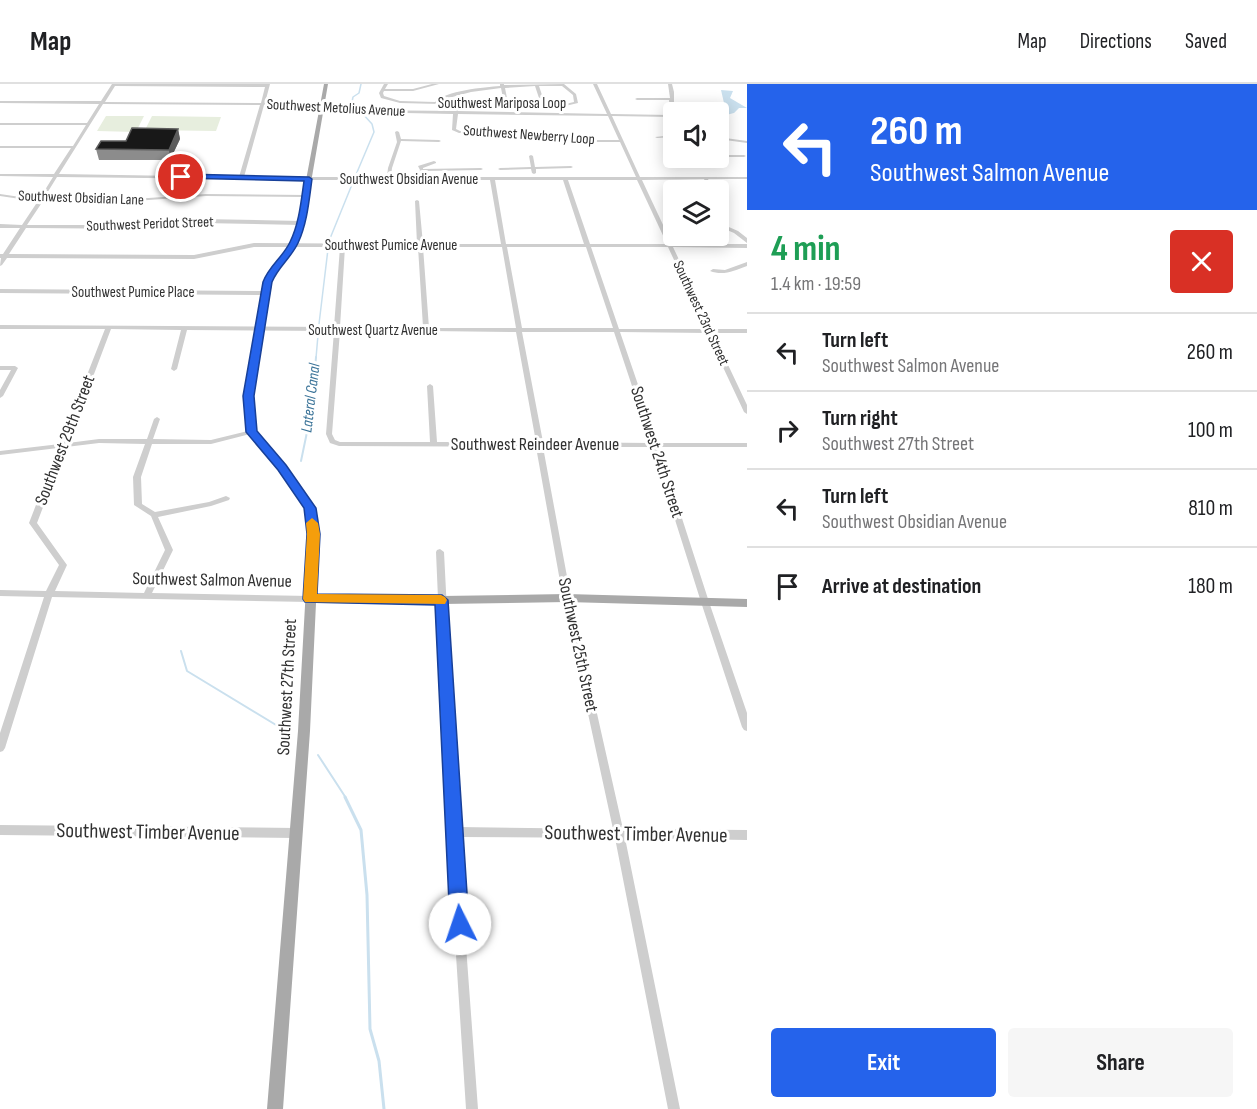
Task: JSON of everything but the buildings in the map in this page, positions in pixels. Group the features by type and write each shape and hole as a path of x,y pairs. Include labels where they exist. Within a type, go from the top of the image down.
{"main road":[{"path":"252,432 249,396 266,293 271,272 293,245 301,223 326,84"},
{"name":"Southwest 27th Street","path":"252,432 282,468 310,508 314,534 296,834 275,1109"},
{"name":"Southwest Salmon Avenue","path":"310,599 567,598 747,603"}],"street":[{"path":"386,84 384,90 413,90 437,84"},
{"path":"474,84 480,88"},
{"path":"502,84 506,104"},
{"path":"436,103 440,99 502,84 562,84"},
{"name":"Southwest Mariposa Loop","path":"384,90 381,93 382,97 389,100 456,105 561,106 576,103 575,95 562,84"},
{"name":"Southwest 23rd Street","path":"594,84 663,232"},
{"path":"670,84 674,92 671,102"},
{"path":"0,264 2,256 25,226 114,85 268,85 241,178"},
{"path":"131,103 141,85"},
{"path":"537,85 544,106"},
{"path":"196,104 203,86"},
{"path":"235,104 240,86"},
{"path":"636,99 671,99"},
{"name":"Southwest Metolius Avenue","path":"0,102 263,104 358,111 663,117"},
{"path":"456,105 456,113"},
{"name":"Southwest Newberry Loop","path":"456,113 454,130 459,132 555,135 588,141 620,141"},
{"path":"0,123 88,124"},
{"path":"389,179 398,140 397,132"},
{"path":"657,137 663,137"},
{"path":"398,140 439,141"},
{"path":"729,140 746,142 746,158 729,157"},
{"path":"0,147 73,147"},
{"path":"531,156 536,179"},
{"path":"420,179 422,170 420,166 434,162"},
{"path":"500,169 571,167"},
{"path":"422,170 482,169"},
{"name":"Southwest Obsidian Avenue","path":"0,175 309,179 747,178"},
{"name":"Southwest 25th Street","path":"492,179 567,598 674,1109"},
{"name":"Southwest 24th Street","path":"565,179 655,444 747,727"},
{"name":"Southwest Obsidian Lane","path":"0,195 42,199 142,200 206,195 306,196"},
{"path":"417,201 422,245 426,331"},
{"name":"Southwest Peridot Street","path":"0,226 152,227 201,221 301,223"},
{"path":"729,229 747,241"},
{"name":"Southwest Pumice Avenue","path":"2,256 194,257 254,245 663,246"},
{"path":"338,330 343,245"},
{"name":"Southwest 23rd Street","path":"670,246 747,412"},
{"name":"Southwest Pumice Avenue","path":"729,246 747,246"},
{"path":"713,271 726,272 747,264"},
{"name":"Southwest Pumice Place","path":"0,291 266,293"},
{"name":"Southwest Quartz Avenue","path":"0,327 747,331"},
{"name":"Southwest 29th Street","path":"0,748 49,594 63,565 33,523 108,329"},
{"path":"174,369 184,329"},
{"name":"Southwest Reindeer Avenue","path":"338,330 329,434 332,441 339,444 747,445"},
{"path":"0,368 15,368 0,396"},
{"path":"430,386 434,444"},
{"path":"147,595 169,550 154,515 138,504 137,477 157,419"},
{"path":"0,453 99,441 211,442 252,432"},
{"path":"154,515 211,504 226,498"},
{"path":"440,552 453,832 472,1109"},
{"name":"Southwest Salmon Avenue","path":"0,593 310,599"},
{"name":"Southwest Timber Avenue","path":"0,830 296,834"},
{"name":"Southwest Timber Avenue","path":"453,832 747,835"}],"green space":[{"path":"106,116 144,116 136,132 97,131"},
{"path":"152,116 221,117 216,131 145,130"}],"water":[{"path":"721,90 733,91 730,98 747,108 739,108 729,114 729,102 724,102"}],"waterway":[{"name":"Lateral Canal","path":"356,108 352,102 353,97 359,93 361,84"},
{"name":"Lateral Canal","path":"355,177 374,132 372,124 362,113"},
{"name":"Lateral Canal","path":"329,241 353,182"},
{"name":"Lateral Canal","path":"319,324 328,249"},
{"name":"Lateral Canal","path":"316,358 318,335"},
{"name":"Lateral Canal","path":"301,461 312,408 316,357"},
{"path":"181,651 187,671 286,731"},
{"path":"318,755 346,798"},
{"path":"345,797 361,830 367,895 370,1029 379,1061 384,1109"}],"slow traffic":[{"path":"312,523 314,534 310,599 441,600"}],"route":[{"path":"181,177 309,179 301,223 293,245 271,272 268,282 249,396 252,432 282,468 310,508 314,534 310,599 442,600 453,832 460,924"}]}
